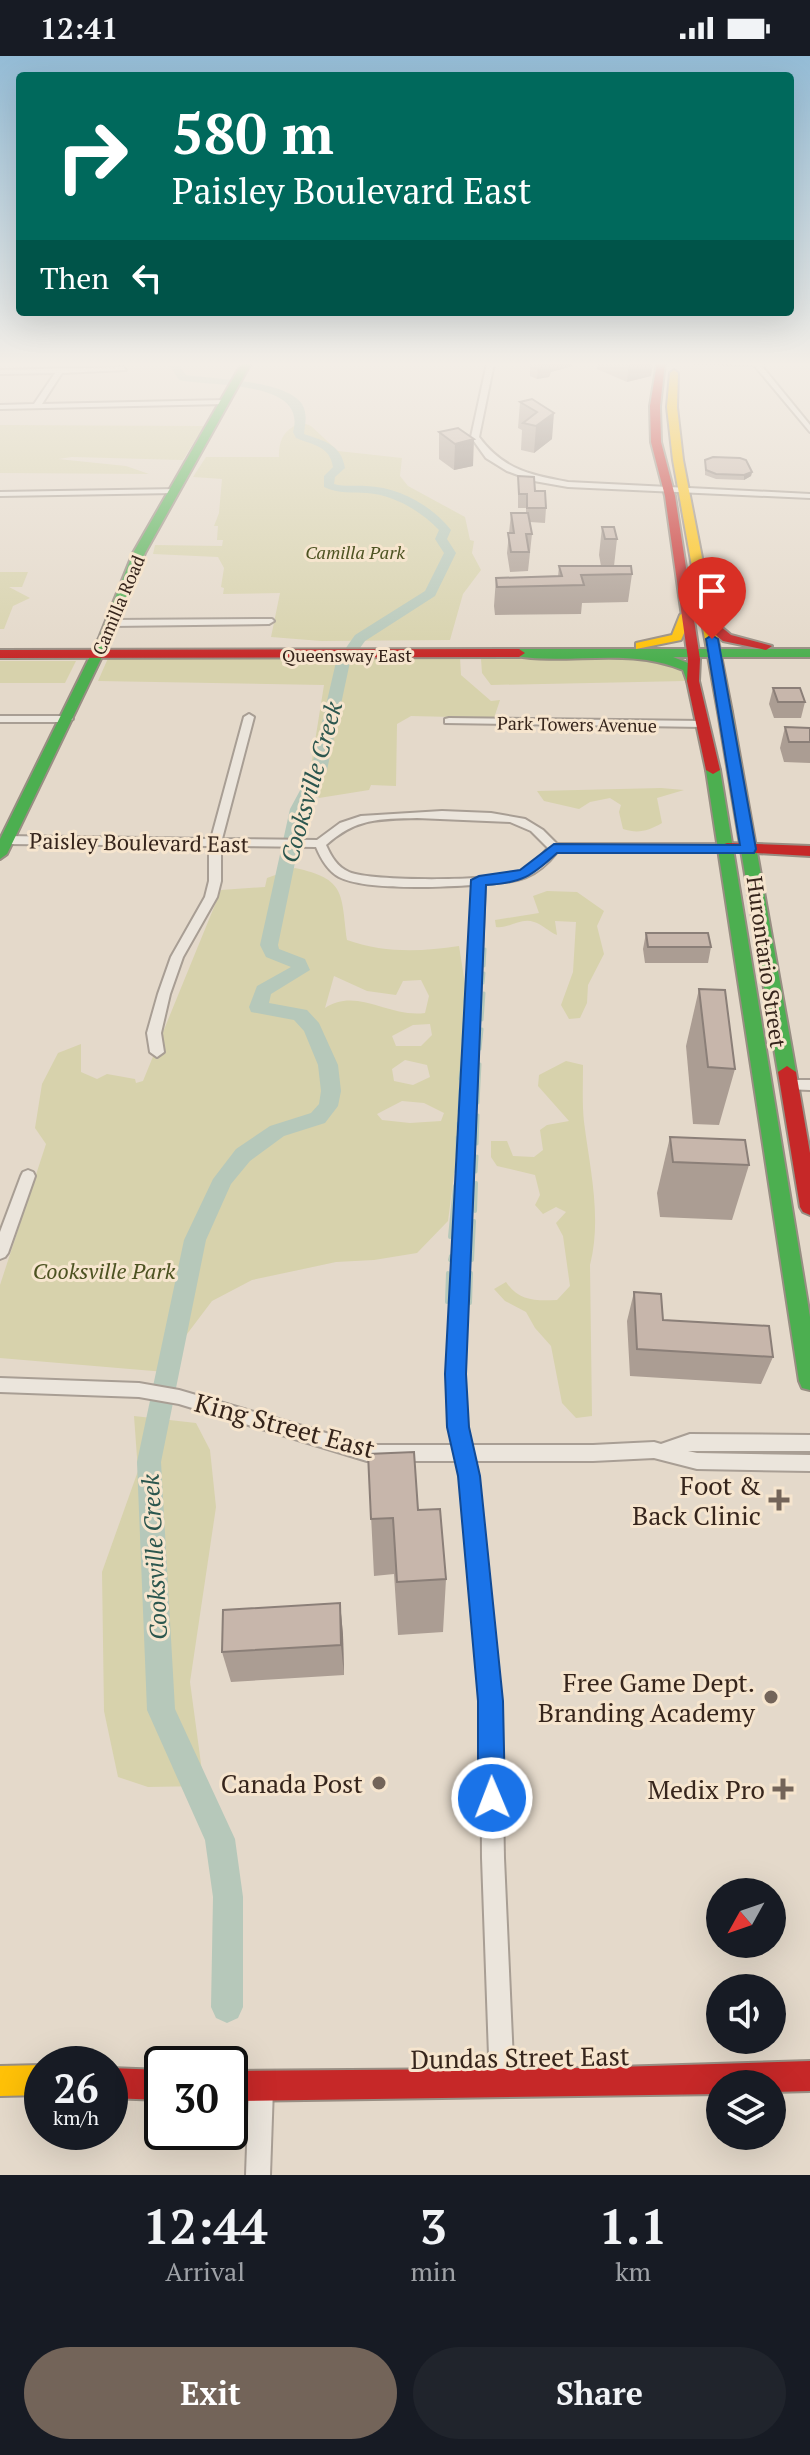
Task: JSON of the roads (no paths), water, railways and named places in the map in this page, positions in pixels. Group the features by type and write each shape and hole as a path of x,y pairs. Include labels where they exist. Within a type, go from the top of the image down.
{"main road":[{"name":"Camilla Road","path":"3,847 68,719 112,623 139,553 191,462"},
{"name":"Hurontario Street","path":"662,462 676,490 709,623 810,1207"},
{"name":"Hurontario Street","path":"675,462 693,681 727,848 752,1031 810,1381"},
{"path":"640,646 677,637 686,615"},
{"path":"709,623 717,634 762,650"},
{"path":"719,679 732,661 762,650 810,645"},
{"name":"Queensway East","path":"363,651 640,646 692,650"},
{"name":"Queensway East","path":"0,647 99,651"},
{"path":"692,650 810,653"},
{"name":"Queensway East","path":"0,654 363,651 621,654 692,650"},
{"path":"621,654 676,661 689,668 693,681"},
{"path":"727,848 810,851"},
{"name":"Dundas Street East","path":"248,2086 502,2084 810,2076"},
{"path":"0,2081 24,2080"}],"street":[{"path":"498,462 526,475 561,484 810,496"},
{"path":"0,494 174,491"},
{"path":"112,623 269,621"},
{"path":"157,1052 154,1033 164,994 177,957 211,897 215,844 249,717"},
{"path":"0,719 68,719"},
{"name":"Park Towers Avenue","path":"449,721 704,724"},
{"path":"554,848 546,837 530,825 500,816 363,818 339,828 315,844 335,869 361,879 508,879 526,874 554,848 727,848"},
{"name":"Paisley Boulevard East","path":"3,847 315,844"},
{"path":"479,880 456,1374 458,1427 469,1476 491,1701 493,1858 502,2084"},
{"path":"789,1085 810,1085"},
{"path":"0,1253 28,1176"},
{"name":"King Street East","path":"0,1385 151,1392 179,1397 367,1453 666,1451 697,1461 810,1463"},
{"name":"King Street East","path":"666,1451 690,1442 810,1443"},
{"path":"258,2175 261,2086"}],"waterway":[{"name":"Cooksville Creek","path":"227,2007 228,1897 220,1839 161,1710 149,1462 195,1240 223,1179 243,1155 277,1131 318,1118 328,1106 331,1091 328,1065 312,1028 300,1015 258,1007 263,990 301,970 299,963 272,953 269,945 298,809 319,770 343,662 360,638 430,593 450,553 441,539 445,530 410,502 377,490 342,489 328,485 330,476 339,468 338,462"},
{"path":"484,966 485,949"},
{"path":"483,983 484,973"},
{"path":"465,1002 467,981"},
{"path":"482,1020 484,993"},
{"path":"463,1040 464,1023"},
{"path":"480,1049 482,1029"},
{"path":"460,1079 463,1050"},
{"path":"478,1103 480,1064"},
{"path":"459,1111 460,1090"},
{"path":"477,1144 478,1115"},
{"path":"457,1137 457,1155"},
{"path":"476,1172 477,1156"},
{"path":"456,1172 457,1164"},
{"path":"475,1211 476,1183"},
{"path":"450,1237 455,1186"},
{"path":"472,1260 474,1221"},
{"path":"450,1260 451,1256"},
{"path":"447,1302 448,1273"},
{"path":"470,1303 471,1273"}],"place":[{"name":"Foot & Back Clinic","path":"779,1500"},
{"name":"Free Game Dept. Branding Academy","path":"771,1697"},
{"name":"Canada Post","path":"379,1783"},
{"name":"Medix Pro","path":"783,1789"}],"park label":[{"name":"Camilla Park","path":"355,552"},
{"name":"Cooksville Park","path":"104,1270"}]}
